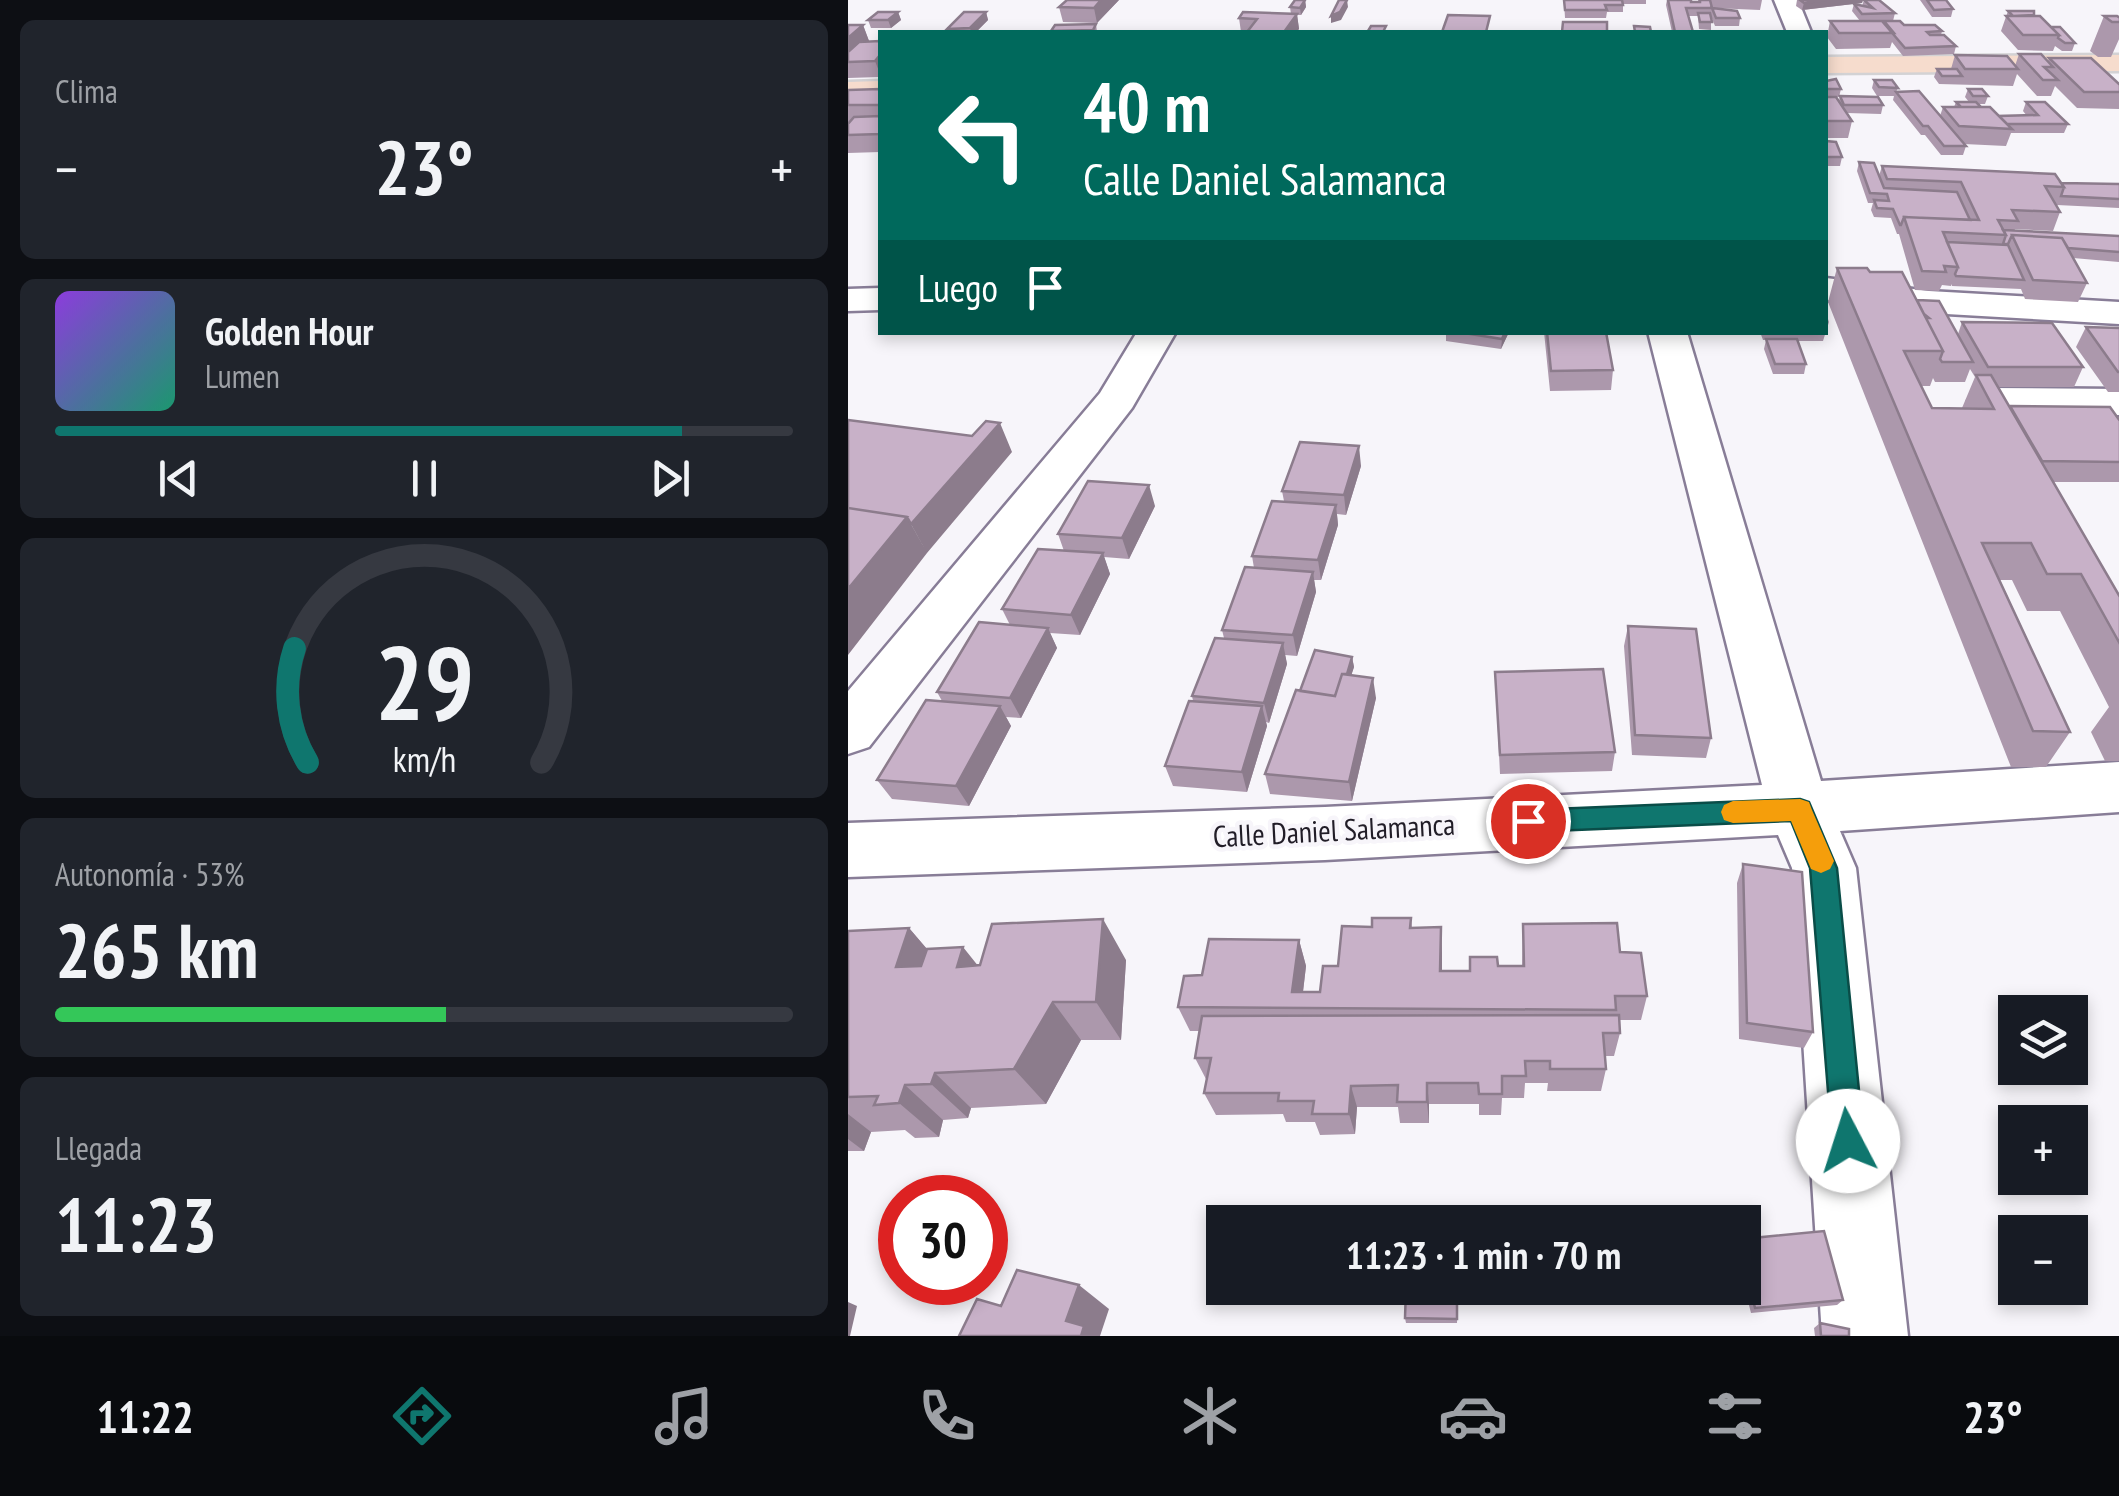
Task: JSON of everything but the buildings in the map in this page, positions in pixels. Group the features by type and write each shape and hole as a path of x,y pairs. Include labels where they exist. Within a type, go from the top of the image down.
{"main road":[{"path":"1828,64 2120,63"},
{"path":"848,90 878,89"}],"street":[{"path":"1786,0 1798,30"},
{"path":"2086,63 2120,96"},
{"path":"1828,289 1930,302 2120,312"},
{"path":"848,300 878,299"},
{"path":"848,732 1116,399 1155,335"},
{"path":"1667,335 1800,810 1824,868 1865,1336"},
{"path":"1988,400 2120,402"},
{"name":"Calle Daniel Salamanca","path":"848,850 1064,845 1800,810 2120,787"}],"slow traffic":[{"path":"1733,812 1800,810 1821,861"}],"route":[{"path":"1528,821 1800,810 1824,868 1848,1141"}]}
